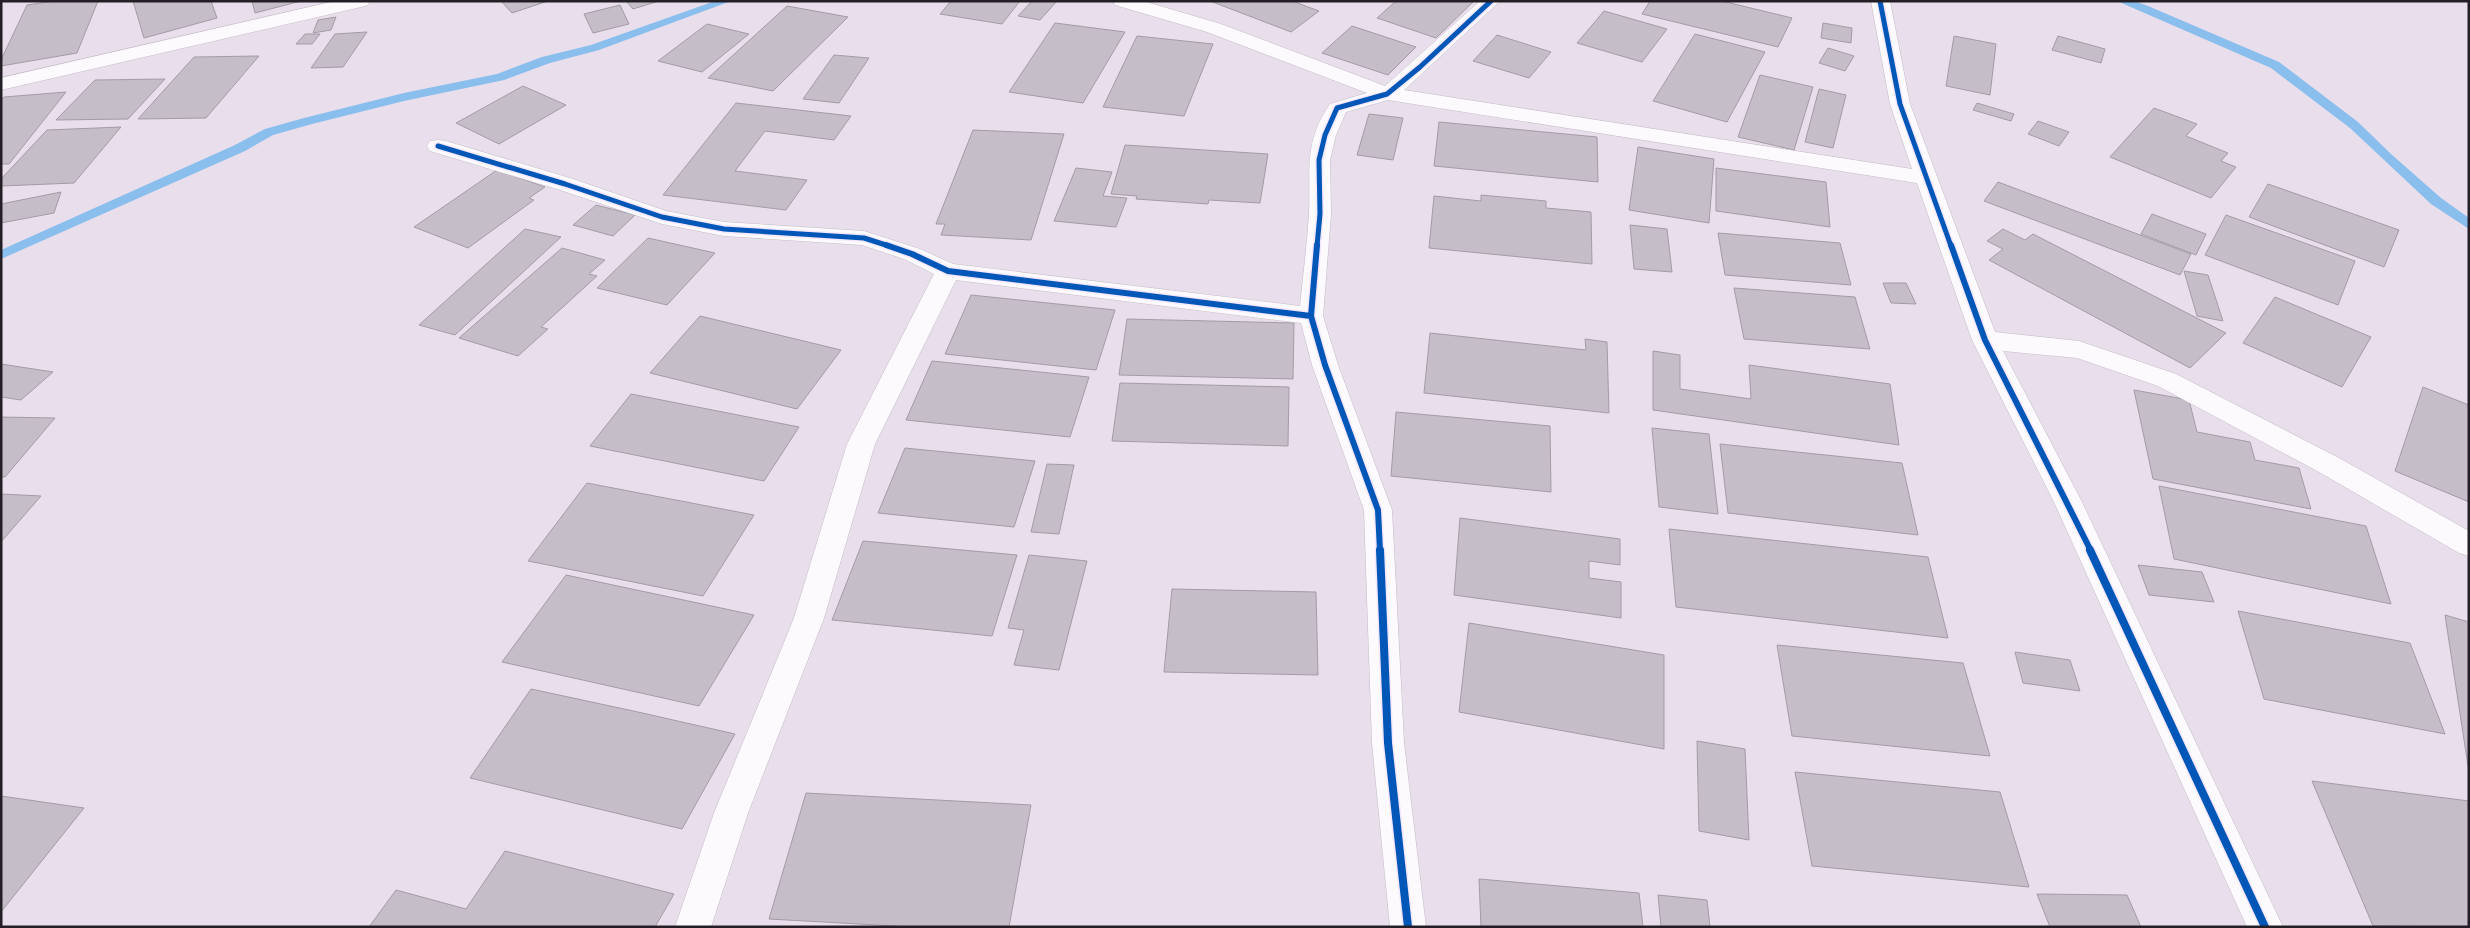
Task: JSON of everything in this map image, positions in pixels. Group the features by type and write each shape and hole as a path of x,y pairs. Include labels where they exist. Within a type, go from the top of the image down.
{"street":[{"path":"1,84 361,1"},
{"path":"1122,1 1147,4 1332,71 1387,94 1927,178"},
{"path":"1408,927 1388,743 1378,510 1325,365 1311,316 1320,214 1319,160 1325,135 1337,108 1387,94 1420,67 1491,1"},
{"path":"1880,1 1900,104 1985,340 2067,500 2265,927"},
{"path":"438,146 565,184 662,217 724,229 864,238 912,254 948,271 1311,316"},
{"path":"693,927 731,813 808,618 861,444 948,271"},
{"path":"1985,340 2079,350 2167,380 2328,465 2469,545"}],"building":[{"path":"54,1 98,1 77,53 1,66 1,60 27,5"},
{"path":"133,1 211,1 217,18 144,38"},
{"path":"252,1 301,1 255,13"},
{"path":"501,1 548,1 512,13"},
{"path":"626,1 659,1 633,9"},
{"path":"951,1 1020,1 1002,24 940,14"},
{"path":"1032,1 1057,1 1040,20 1018,16"},
{"path":"1210,1 1292,1 1319,11 1291,32"},
{"path":"1396,1 1474,1 1436,38 1377,18"},
{"path":"1650,1 1722,1 1792,18 1778,47 1642,14"},
{"path":"620,5 629,24 593,33 584,14"},
{"path":"787,6 848,17 773,91 708,78"},
{"path":"1604,11 1667,29 1642,62 1577,43"},
{"path":"336,17 331,30 313,33 318,20"},
{"path":"1055,23 1125,32 1083,103 1009,92"},
{"path":"1823,23 1852,28 1851,43 1821,38"},
{"path":"707,24 749,34 702,72 658,61"},
{"path":"1352,26 1416,47 1388,75 1322,53"},
{"path":"367,32 343,67 311,68 335,34"},
{"path":"305,34 320,34 312,44 296,44"},
{"path":"1695,34 1765,52 1727,122 1653,101"},
{"path":"1497,35 1551,52 1529,78 1473,61"},
{"path":"1137,36 1213,44 1184,116 1103,107"},
{"path":"1954,36 1996,44 1990,95 1946,86"},
{"path":"2058,36 2105,49 2101,63 2052,50"},
{"path":"1828,48 1854,56 1845,71 1819,63"},
{"path":"834,55 869,58 839,103 803,99"},
{"path":"259,56 206,118 138,119 194,57"},
{"path":"1760,75 1813,87 1794,150 1738,137"},
{"path":"165,79 128,119 56,120 95,80"},
{"path":"523,86 566,105 499,144 456,123"},
{"path":"1819,89 1846,95 1833,148 1805,142"},
{"path":"66,92 9,164 1,164 1,100 4,97"},
{"path":"736,103 851,116 834,140 765,131 735,171 807,180 786,210 663,195"},
{"path":"1977,103 2014,114 2011,121 1973,110"},
{"path":"2154,108 2197,124 2186,136 2228,153 2221,161 2236,167 2211,198 2110,157"},
{"path":"1369,114 1403,118 1393,160 1357,155"},
{"path":"2038,121 2069,132 2059,146 2028,134"},
{"path":"1439,122 1597,137 1598,182 1434,166"},
{"path":"121,127 74,183 1,186 1,179 47,130"},
{"path":"973,130 1064,134 1031,240 941,235 945,224 936,224"},
{"path":"1125,145 1268,154 1260,203 1209,200 1208,204 1136,199 1137,196 1111,194"},
{"path":"1638,147 1714,159 1709,223 1629,210"},
{"path":"1076,168 1112,172 1103,196 1127,198 1116,227 1054,221"},
{"path":"1716,168 1826,182 1830,227 1716,211"},
{"path":"497,170 545,187 529,198 534,200 468,248 414,227"},
{"path":"1998,182 2191,254 2180,275 1984,201"},
{"path":"2268,184 2399,230 2384,267 2249,217"},
{"path":"61,192 54,213 1,223 1,204"},
{"path":"1481,195 1546,201 1546,208 1591,212 1592,264 1429,248 1434,196 1481,201"},
{"path":"596,205 635,215 613,236 573,225"},
{"path":"2152,214 2206,234 2196,255 2141,234"},
{"path":"2226,215 2355,261 2338,305 2205,255"},
{"path":"1630,225 1667,229 1672,272 1634,269"},
{"path":"525,229 561,237 455,335 419,325"},
{"path":"2003,229 2025,240 2033,234 2226,333 2190,368 1989,260 2003,249 1987,241"},
{"path":"1718,233 1840,243 1851,285 1725,275"},
{"path":"648,238 715,253 667,305 597,288"},
{"path":"562,248 605,260 589,274 597,276 541,327 548,329 518,356 459,338"},
{"path":"2184,271 2208,275 2223,321 2197,316"},
{"path":"1883,283 1906,283 1916,304 1891,303"},
{"path":"1734,288 1855,297 1870,349 1744,339"},
{"path":"971,295 1115,310 1096,370 945,354"},
{"path":"2275,297 2371,337 2342,387 2243,343"},
{"path":"700,316 841,350 797,409 650,373"},
{"path":"1127,319 1294,323 1293,379 1119,375"},
{"path":"1430,333 1586,350 1585,339 1607,342 1609,413 1424,393"},
{"path":"1653,351 1680,355 1680,389 1751,399 1749,365 1890,384 1899,445 1653,410"},
{"path":"932,361 1089,377 1070,437 906,420"},
{"path":"1,364 53,372 21,400 1,397"},
{"path":"1120,383 1289,387 1288,446 1112,441"},
{"path":"2423,387 2469,405 2469,502 2395,471"},
{"path":"2134,390 2189,400 2197,432 2250,442 2255,460 2299,468 2311,509 2153,479"},
{"path":"631,394 799,427 764,481 590,446"},
{"path":"1396,412 1550,426 1551,492 1391,476"},
{"path":"1,417 55,418 5,477 1,477"},
{"path":"1652,428 1709,434 1718,514 1659,507"},
{"path":"1720,444 1902,463 1918,535 1728,513"},
{"path":"905,448 1035,461 1014,527 878,513"},
{"path":"1047,464 1074,465 1059,534 1031,532"},
{"path":"587,483 754,515 703,596 528,561"},
{"path":"2159,486 2366,526 2391,604 2174,559"},
{"path":"1,494 41,496 1,542"},
{"path":"1460,518 1620,539 1620,565 1589,561 1589,578 1621,582 1621,618 1454,595"},
{"path":"1669,529 1928,557 1948,638 1676,607"},
{"path":"863,541 1017,555 992,636 832,620"},
{"path":"1029,555 1087,561 1059,670 1014,665 1024,630 1008,628"},
{"path":"2138,565 2202,572 2214,602 2149,595"},
{"path":"566,575 754,615 699,706 502,662"},
{"path":"1172,589 1316,592 1318,675 1164,672"},
{"path":"2238,611 2410,643 2445,734 2264,699"},
{"path":"2445,615 2469,622 2469,766 2468,766"},
{"path":"1469,623 1664,655 1664,749 1459,712"},
{"path":"1777,645 1963,663 1990,756 1792,736"},
{"path":"2015,652 2070,660 2080,691 2023,683"},
{"path":"531,689 735,734 682,829 470,778"},
{"path":"1697,741 1745,749 1749,840 1699,831"},
{"path":"1795,772 2000,792 2029,887 1812,866"},
{"path":"2312,781 2469,801 2469,927 2373,926"},
{"path":"806,793 1031,805 1009,927 913,927 769,919"},
{"path":"1,796 84,808 1,912"},
{"path":"505,851 674,894 655,927 369,927 396,890 466,909"},
{"path":"1479,879 1639,893 1643,927 1481,927"},
{"path":"2037,894 2127,895 2141,927 2050,927"},
{"path":"1658,895 1707,900 1710,927 1661,927"}],"waterway":[{"path":"1,255 240,148 269,132 404,97 500,77 546,60 595,48 726,1"},
{"path":"2122,1 2144,8 2275,65 2354,125 2386,157 2436,201 2469,225"}],"cycle path":[{"path":"1408,927 1388,743 1378,510 1325,365 1311,316 1320,214 1319,160 1325,135 1337,108 1387,94 1420,67 1491,1"},
{"path":"1880,1 1900,104 1985,340 2067,500 2265,927"},
{"path":"438,146 565,184 662,217 724,229 864,238 912,254 948,271 1311,316"}]}
